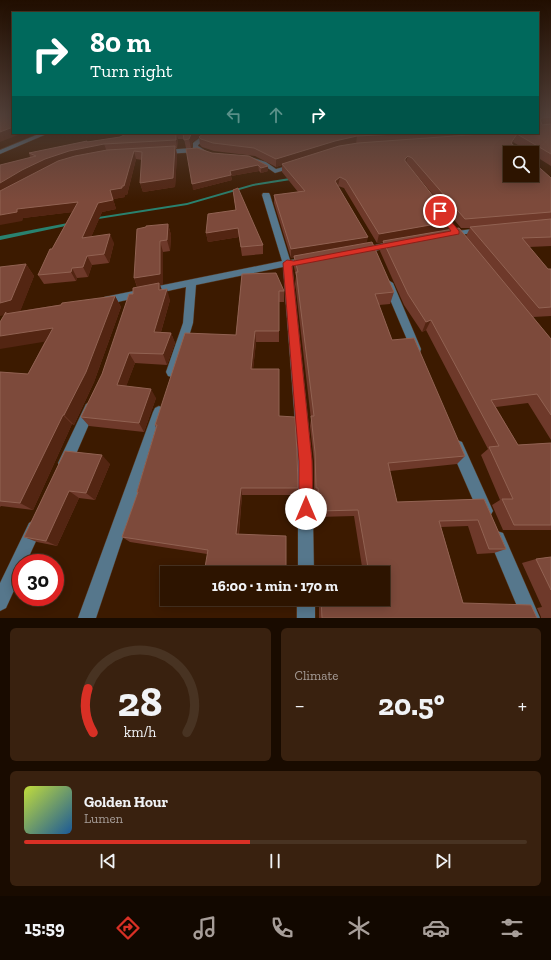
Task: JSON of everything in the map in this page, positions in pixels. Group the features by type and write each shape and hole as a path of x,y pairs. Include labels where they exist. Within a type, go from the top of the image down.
{"street":[{"path":"0,152 20,144"},
{"path":"195,144 195,147 198,150"},
{"path":"156,152 198,150 215,155"},
{"path":"238,157 264,163 275,171 302,164"},
{"path":"266,195 287,263 306,461 306,566"},
{"path":"441,236 454,230 488,230"},
{"path":"454,230 466,244"},
{"path":"349,253 371,245 403,243"},
{"path":"371,245 419,357"},
{"path":"92,303 191,284 287,263 318,259"},
{"path":"169,383 188,323 191,284"},
{"path":"126,310 131,296"},
{"path":"59,475 95,397"},
{"path":"87,618 164,398"},
{"path":"453,437 531,618"},
{"path":"0,602 39,518"},
{"path":"306,606 306,618"}],"building":[{"path":"73,144 107,144 69,151 45,159 0,183 0,165 36,156 29,153"},
{"path":"220,144 326,144 276,159 254,148"},
{"path":"353,144 512,144 514,146 503,146 503,182 539,182 539,167 551,178 551,212 465,219 412,158 408,156 405,161 453,221 379,234 346,180 340,177 335,181 368,237 291,249 274,195 305,191 282,164 339,146"},
{"path":"534,144 551,144 551,154"},
{"path":"175,146 173,178 140,183 142,152 134,151 124,186 122,186 122,188 110,190 113,200 98,203 82,238 110,234 104,254 87,256 83,267 72,268 71,272 38,275 50,249 52,249 78,202 17,209 17,212 0,215 0,191 58,161 75,156 107,150"},
{"path":"197,148 212,153 249,156 268,166 261,168 258,165 230,171 231,175 192,184 186,149"},
{"path":"238,188 263,245 241,247 238,228 206,233 208,214 236,210 233,190"},
{"path":"551,219 551,237 522,238 548,269 551,269 551,307 539,308 470,227"},
{"path":"168,224 167,240 160,241 160,274 134,278 137,229 146,226"},
{"path":"459,228 551,339 551,415 537,394 491,400 518,445 551,443 551,525 514,525 502,499 513,499 489,447 499,446 431,320 426,322 408,294 383,241"},
{"path":"372,242 394,292 375,294 392,340 414,338 465,456 388,463 397,502 484,499 506,549 489,549 478,520 439,521 463,603 531,605 537,618 322,618 321,606 390,606 390,566 368,566 358,510 320,511 318,488 316,488 315,452 311,416 314,416 296,272 298,272 294,256"},
{"path":"26,264 11,300 0,303 0,267"},
{"path":"276,273 284,291 279,291 279,331 255,331 251,369 279,369 279,416 295,417 298,488 241,488 236,534 286,536 286,566 205,566 208,550 122,537 138,492 157,425 155,425 185,333 236,335 242,274"},
{"path":"159,283 159,290 167,289 154,332 171,333 163,354 129,353 117,385 151,389 139,423 81,417 102,374 129,294 133,294 133,288"},
{"path":"115,296 86,372 20,503 0,501 0,372 28,374 53,328 0,336 0,322 6,312 5,314 61,305 62,303"},
{"path":"65,451 102,455 86,493 69,491 46,541 24,537"},
{"path":"551,557 551,590 536,559"}],"waterway":[{"path":"92,219 187,204 253,185 296,178"},
{"path":"0,238 73,223"}],"route":[{"path":"306,509 306,461 287,263 294,263 456,233 440,211"}]}
